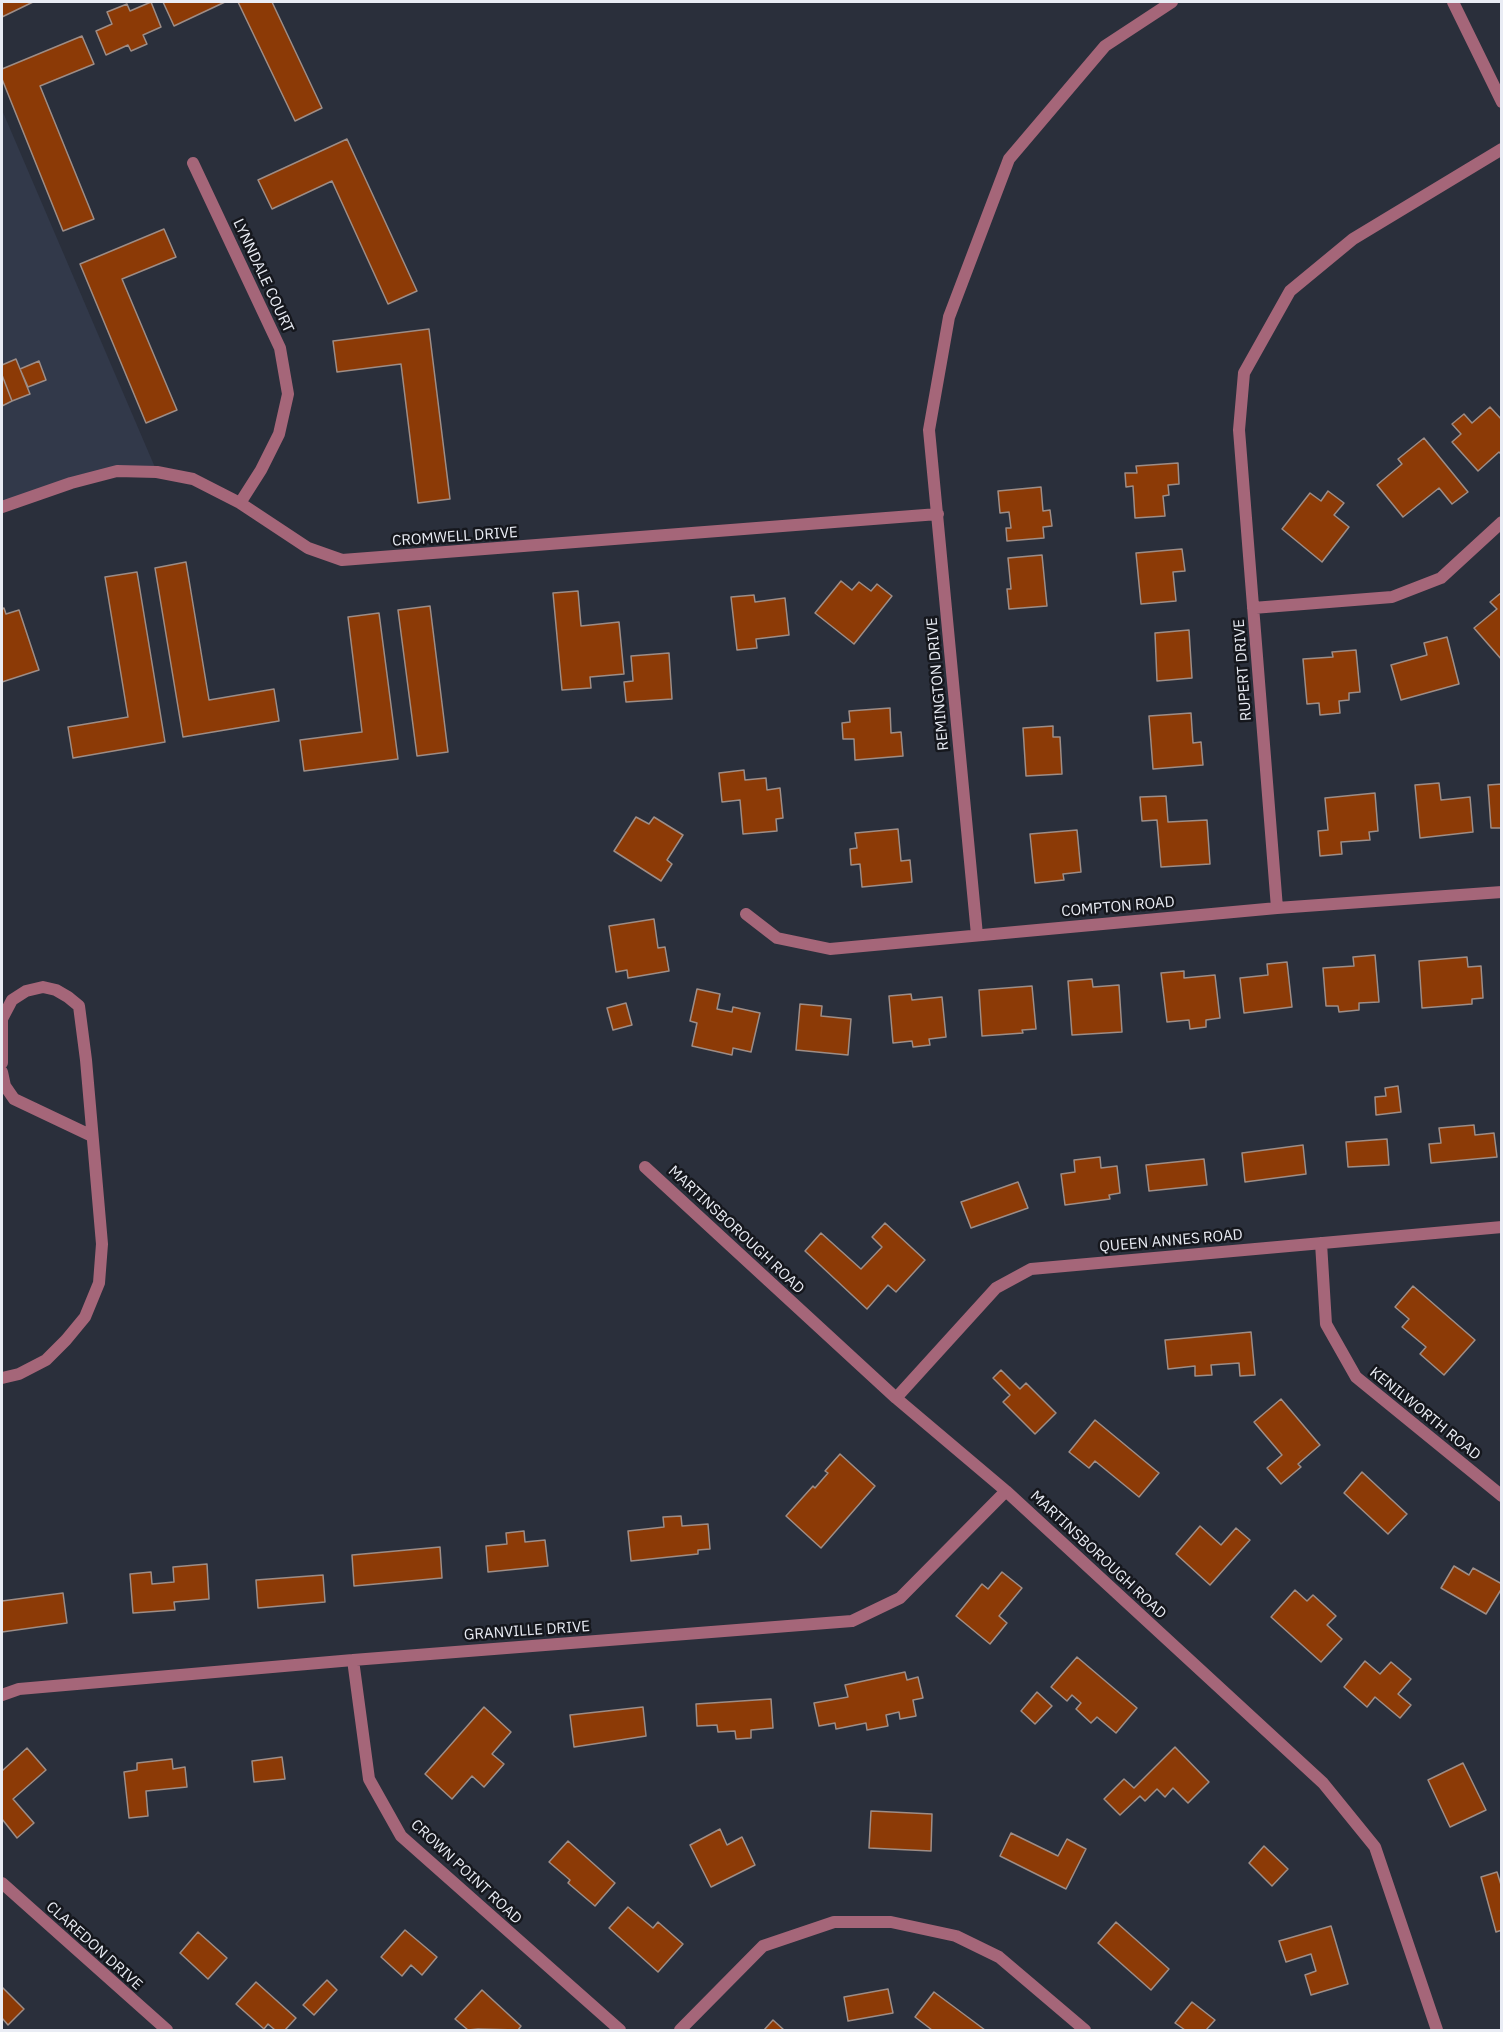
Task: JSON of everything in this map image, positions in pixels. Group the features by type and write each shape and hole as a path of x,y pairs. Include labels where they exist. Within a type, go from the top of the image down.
{"street":[{"name":"REMINGTON DRIVE","path":"977,935 938,514 928,430 949,317 1009,159 1105,46 1172,2"},
{"path":"1453,2 1502,102"},
{"name":"RUPERT DRIVE","path":"1277,908 1239,430 1244,373 1290,291 1353,239 1502,149"},
{"name":"LYNNDALE COURT","path":"194,163 280,348 288,394 279,434 261,470 240,502"},
{"name":"CROMWELL DRIVE","path":"2,507 71,483 117,471 158,472 193,479 240,502 308,548 342,560 938,514"},
{"path":"1253,608 1392,597 1441,578 1502,522"},
{"name":"COMPTON ROAD","path":"746,914 777,938 830,949 1277,908 1502,892"},
{"path":"2,1063 2,1019 12,1000 26,991 43,987 56,990 79,1006 102,1244 99,1283 85,1317 46,1360 19,1374 2,1378"},
{"path":"2,1072 4,1086 14,1100 92,1136"},
{"name":"MARTINSBOROUGH ROAD","path":"645,1167 896,1398 1006,1491 1323,1783 1375,1847 1437,2031"},
{"name":"QUEEN ANNES ROAD","path":"896,1398 996,1288 1031,1269 1502,1227"},
{"name":"KENILWORTH ROAD","path":"1321,1243 1326,1324 1356,1377 1502,1496"},
{"name":"GRANVILLE DRIVE","path":"2,1695 19,1689 852,1621 900,1598 1006,1491"},
{"name":"CROWN POINT ROAD","path":"353,1660 369,1779 401,1836 620,2031"},
{"name":"CLAREDON DRIVE","path":"2,1883 167,2031"},
{"path":"680,2031 763,1947 834,1922 891,1922 956,1936 999,1957 1085,2031"}],"shaded area":[{"path":"2,110 157,472 117,471 2,507"}],"building":[{"path":"2,2 33,2 2,17"},
{"path":"151,2 161,27 143,35 147,44 131,51 128,45 106,55 96,31 112,24 107,12 127,4 130,11"},
{"path":"163,2 225,2 174,26"},
{"path":"238,2 272,2 322,108 295,121"},
{"path":"82,36 94,64 40,86 94,219 63,231 2,79 2,69"},
{"path":"347,139 417,291 388,304 332,181 272,209 258,180"},
{"path":"164,229 176,257 122,279 177,410 146,423 80,264"},
{"path":"429,329 450,499 418,503 401,364 337,372 333,341"},
{"path":"16,359 30,394 12,401 2,375 2,365"},
{"path":"39,361 46,380 28,387 20,369"},
{"path":"2,375 12,401 2,406"},
{"path":"1490,407 1502,420 1502,455 1499,452 1478,471 1452,442 1461,434 1452,424 1464,414 1472,423"},
{"path":"1424,438 1468,492 1452,504 1439,488 1403,517 1377,485 1402,464 1398,459"},
{"path":"1178,463 1179,484 1168,485 1169,495 1163,496 1165,516 1135,518 1133,486 1126,487 1125,473 1137,473 1136,466"},
{"path":"1041,487 1043,511 1050,510 1052,526 1043,527 1044,538 1007,541 1006,528 1011,528 1009,512 1000,513 998,491"},
{"path":"1328,491 1344,503 1334,515 1349,527 1322,562 1282,529 1310,493 1321,501"},
{"path":"1182,549 1185,571 1173,572 1176,601 1141,604 1136,553"},
{"path":"1042,555 1047,606 1009,609 1007,589 1011,589 1008,558"},
{"path":"186,562 209,700 274,689 279,721 183,737 155,568"},
{"path":"137,572 165,742 73,758 68,727 128,717 105,577"},
{"path":"841,581 852,590 859,582 871,591 877,584 892,596 854,644 815,613"},
{"path":"578,591 581,626 619,622 624,674 590,677 591,688 562,690 553,593"},
{"path":"1502,592 1502,660 1474,628 1497,609 1490,602"},
{"path":"754,595 755,602 785,598 789,635 756,639 757,648 737,650 731,597"},
{"path":"430,606 448,752 417,756 398,610"},
{"path":"4,608 6,614 19,610 39,670 2,682 2,609"},
{"path":"379,613 398,759 304,771 300,740 362,732 348,617"},
{"path":"1189,630 1192,678 1157,681 1155,633"},
{"path":"1447,637 1459,684 1401,700 1391,665 1427,655 1424,643"},
{"path":"1356,650 1360,692 1349,693 1349,700 1339,701 1340,713 1320,715 1319,703 1307,704 1303,659 1333,657 1332,652"},
{"path":"669,653 672,699 626,702 624,682 633,681 631,656"},
{"path":"890,708 891,733 901,732 903,756 855,760 854,739 843,739 842,723 850,722 849,711"},
{"path":"1191,713 1193,743 1201,742 1203,765 1153,769 1149,716"},
{"path":"1053,726 1053,737 1060,737 1062,774 1026,776 1023,728"},
{"path":"744,770 745,780 766,778 767,790 780,788 783,818 776,819 777,831 743,834 740,800 722,802 719,773"},
{"path":"1439,783 1441,800 1470,797 1473,832 1420,838 1415,785"},
{"path":"1502,784 1502,828 1491,828 1488,785"},
{"path":"1375,793 1378,831 1369,832 1370,840 1341,842 1342,854 1320,856 1318,831 1328,830 1325,798"},
{"path":"1166,796 1168,822 1207,820 1210,864 1161,867 1157,820 1142,821 1140,797"},
{"path":"636,817 649,824 654,817 683,835 667,860 672,864 661,881 614,851"},
{"path":"898,829 901,861 910,860 912,882 862,887 860,864 851,865 850,849 857,848 855,833"},
{"path":"1077,830 1081,872 1063,874 1064,880 1035,883 1030,834"},
{"path":"654,919 658,948 665,947 669,971 628,978 627,970 616,972 609,926"},
{"path":"1375,955 1379,1002 1359,1003 1359,1010 1339,1012 1338,1006 1326,1006 1323,968 1354,966 1353,957"},
{"path":"1467,957 1468,967 1481,966 1483,998 1472,999 1472,1004 1422,1008 1419,961"},
{"path":"1287,962 1292,1007 1244,1013 1240,978 1268,975 1267,964"},
{"path":"1184,971 1184,978 1215,975 1220,1018 1206,1020 1206,1027 1190,1029 1189,1020 1167,1022 1161,973"},
{"path":"1092,979 1093,987 1119,985 1122,1032 1072,1035 1068,981"},
{"path":"1032,986 1036,1029 1022,1030 1023,1033 982,1036 979,990"},
{"path":"697,989 720,994 717,1009 732,1012 733,1007 760,1013 751,1052 733,1048 732,1055 692,1046 697,1023 690,1021"},
{"path":"911,994 912,1000 942,997 946,1037 929,1039 930,1045 913,1047 912,1041 893,1043 889,996"},
{"path":"626,1003 632,1025 613,1030 607,1008"},
{"path":"800,1004 822,1006 821,1016 851,1019 848,1055 796,1050"},
{"path":"1398,1086 1401,1112 1376,1115 1375,1097 1386,1096 1385,1088"},
{"path":"1474,1125 1475,1135 1494,1133 1497,1157 1431,1163 1429,1144 1441,1143 1439,1128"},
{"path":"1387,1139 1389,1165 1348,1167 1346,1142"},
{"path":"1303,1145 1306,1174 1245,1182 1242,1153"},
{"path":"1100,1157 1101,1168 1117,1166 1120,1193 1109,1195 1110,1199 1065,1205 1061,1174 1075,1172 1074,1160"},
{"path":"1204,1159 1207,1185 1149,1191 1146,1165"},
{"path":"1018,1182 1028,1208 971,1228 961,1202"},
{"path":"885,1223 925,1260 896,1292 888,1285 867,1309 805,1251 821,1233 861,1269 882,1247 872,1237"},
{"path":"1413,1286 1475,1340 1444,1375 1420,1354 1426,1347 1402,1327 1409,1319 1395,1307"},
{"path":"1251,1332 1255,1375 1240,1376 1239,1363 1211,1365 1212,1375 1195,1376 1195,1366 1168,1369 1165,1340"},
{"path":"1001,1370 1020,1389 1026,1383 1056,1413 1035,1434 1003,1402 1010,1395 993,1378"},
{"path":"1281,1399 1320,1445 1298,1464 1301,1467 1281,1484 1267,1468 1282,1455 1254,1422"},
{"path":"1095,1420 1159,1473 1139,1497 1095,1461 1089,1468 1069,1452"},
{"path":"840,1454 875,1486 821,1548 786,1516 813,1486 815,1488 828,1473 825,1471"},
{"path":"1362,1472 1407,1514 1388,1534 1344,1493"},
{"path":"681,1516 682,1526 708,1524 710,1549 698,1550 698,1554 631,1561 628,1531 664,1527 663,1517"},
{"path":"1200,1526 1221,1545 1236,1528 1250,1540 1210,1585 1176,1554"},
{"path":"524,1531 525,1542 545,1540 548,1566 488,1572 486,1546 507,1544 506,1533"},
{"path":"440,1547 442,1578 354,1586 352,1555"},
{"path":"207,1564 209,1599 174,1602 175,1610 133,1613 130,1574 151,1572 152,1584 174,1582 173,1567"},
{"path":"1454,1566 1469,1575 1473,1568 1502,1584 1502,1588 1486,1614 1441,1588"},
{"path":"1002,1572 1022,1588 999,1616 1007,1623 990,1644 956,1616 982,1584 988,1589"},
{"path":"323,1575 325,1602 258,1608 256,1580"},
{"path":"1295,1590 1307,1601 1313,1595 1336,1616 1327,1625 1342,1639 1321,1662 1271,1617"},
{"path":"63,1593 67,1623 2,1632 2,1601"},
{"path":"1077,1657 1137,1708 1116,1733 1097,1717 1091,1723 1076,1709 1081,1703 1072,1695 1067,1701 1051,1687"},
{"path":"1365,1661 1380,1674 1391,1662 1411,1679 1398,1694 1411,1705 1400,1718 1375,1697 1367,1707 1344,1687"},
{"path":"905,1672 907,1680 918,1677 923,1698 913,1700 916,1716 900,1719 899,1712 886,1715 888,1726 867,1730 866,1723 836,1729 835,1723 819,1726 814,1703 848,1697 845,1685"},
{"path":"1037,1692 1052,1706 1035,1724 1021,1711"},
{"path":"771,1699 773,1728 751,1730 751,1738 736,1739 735,1731 718,1732 717,1725 697,1726 696,1704"},
{"path":"484,1707 511,1732 492,1754 504,1764 484,1787 472,1776 452,1799 425,1774"},
{"path":"643,1707 646,1736 574,1747 570,1715"},
{"path":"1175,1747 1209,1782 1188,1803 1173,1788 1165,1797 1157,1789 1145,1801 1140,1796 1120,1815 1104,1799 1124,1779 1134,1788"},
{"path":"27,1748 46,1770 13,1799 34,1823 17,1838 2,1819 2,1771"},
{"path":"282,1757 285,1779 254,1782 252,1761"},
{"path":"172,1759 173,1769 185,1767 187,1787 146,1791 148,1816 129,1818 124,1772 137,1770 137,1763"},
{"path":"1463,1763 1486,1810 1450,1827 1428,1780"},
{"path":"871,1811 932,1814 931,1851 869,1848"},
{"path":"720,1829 727,1845 742,1837 755,1865 711,1887 690,1845"},
{"path":"1011,1833 1058,1856 1067,1839 1086,1849 1066,1889 1000,1856"},
{"path":"568,1841 615,1883 595,1906 568,1883 570,1880 549,1862"},
{"path":"1264,1846 1288,1869 1272,1886 1249,1863"},
{"path":"1497,1872 1502,1888 1502,1930 1496,1932 1481,1877"},
{"path":"628,1907 653,1928 658,1922 683,1944 658,1972 609,1928"},
{"path":"1116,1922 1169,1969 1151,1990 1098,1943"},
{"path":"1331,1926 1348,1984 1311,1995 1305,1975 1316,1971 1311,1954 1286,1962 1279,1941"},
{"path":"405,1930 437,1957 422,1975 411,1965 402,1976 381,1957"},
{"path":"198,1932 227,1958 208,1979 180,1953"},
{"path":"327,1980 337,1990 314,2015 303,2005"},
{"path":"256,1982 296,2018 285,2030 275,2030 268,2024 264,2029 236,2004"},
{"path":"2,1987 24,2009 8,2025 2,2018"},
{"path":"888,1989 893,2013 848,2021 844,1997"},
{"path":"482,1990 521,2026 518,2030 468,2030 455,2019"},
{"path":"934,1992 985,2030 932,2030 915,2017"},
{"path":"1192,2002 1215,2020 1206,2030 1185,2030 1175,2023"},
{"path":"773,2020 784,2030 764,2030"}]}
